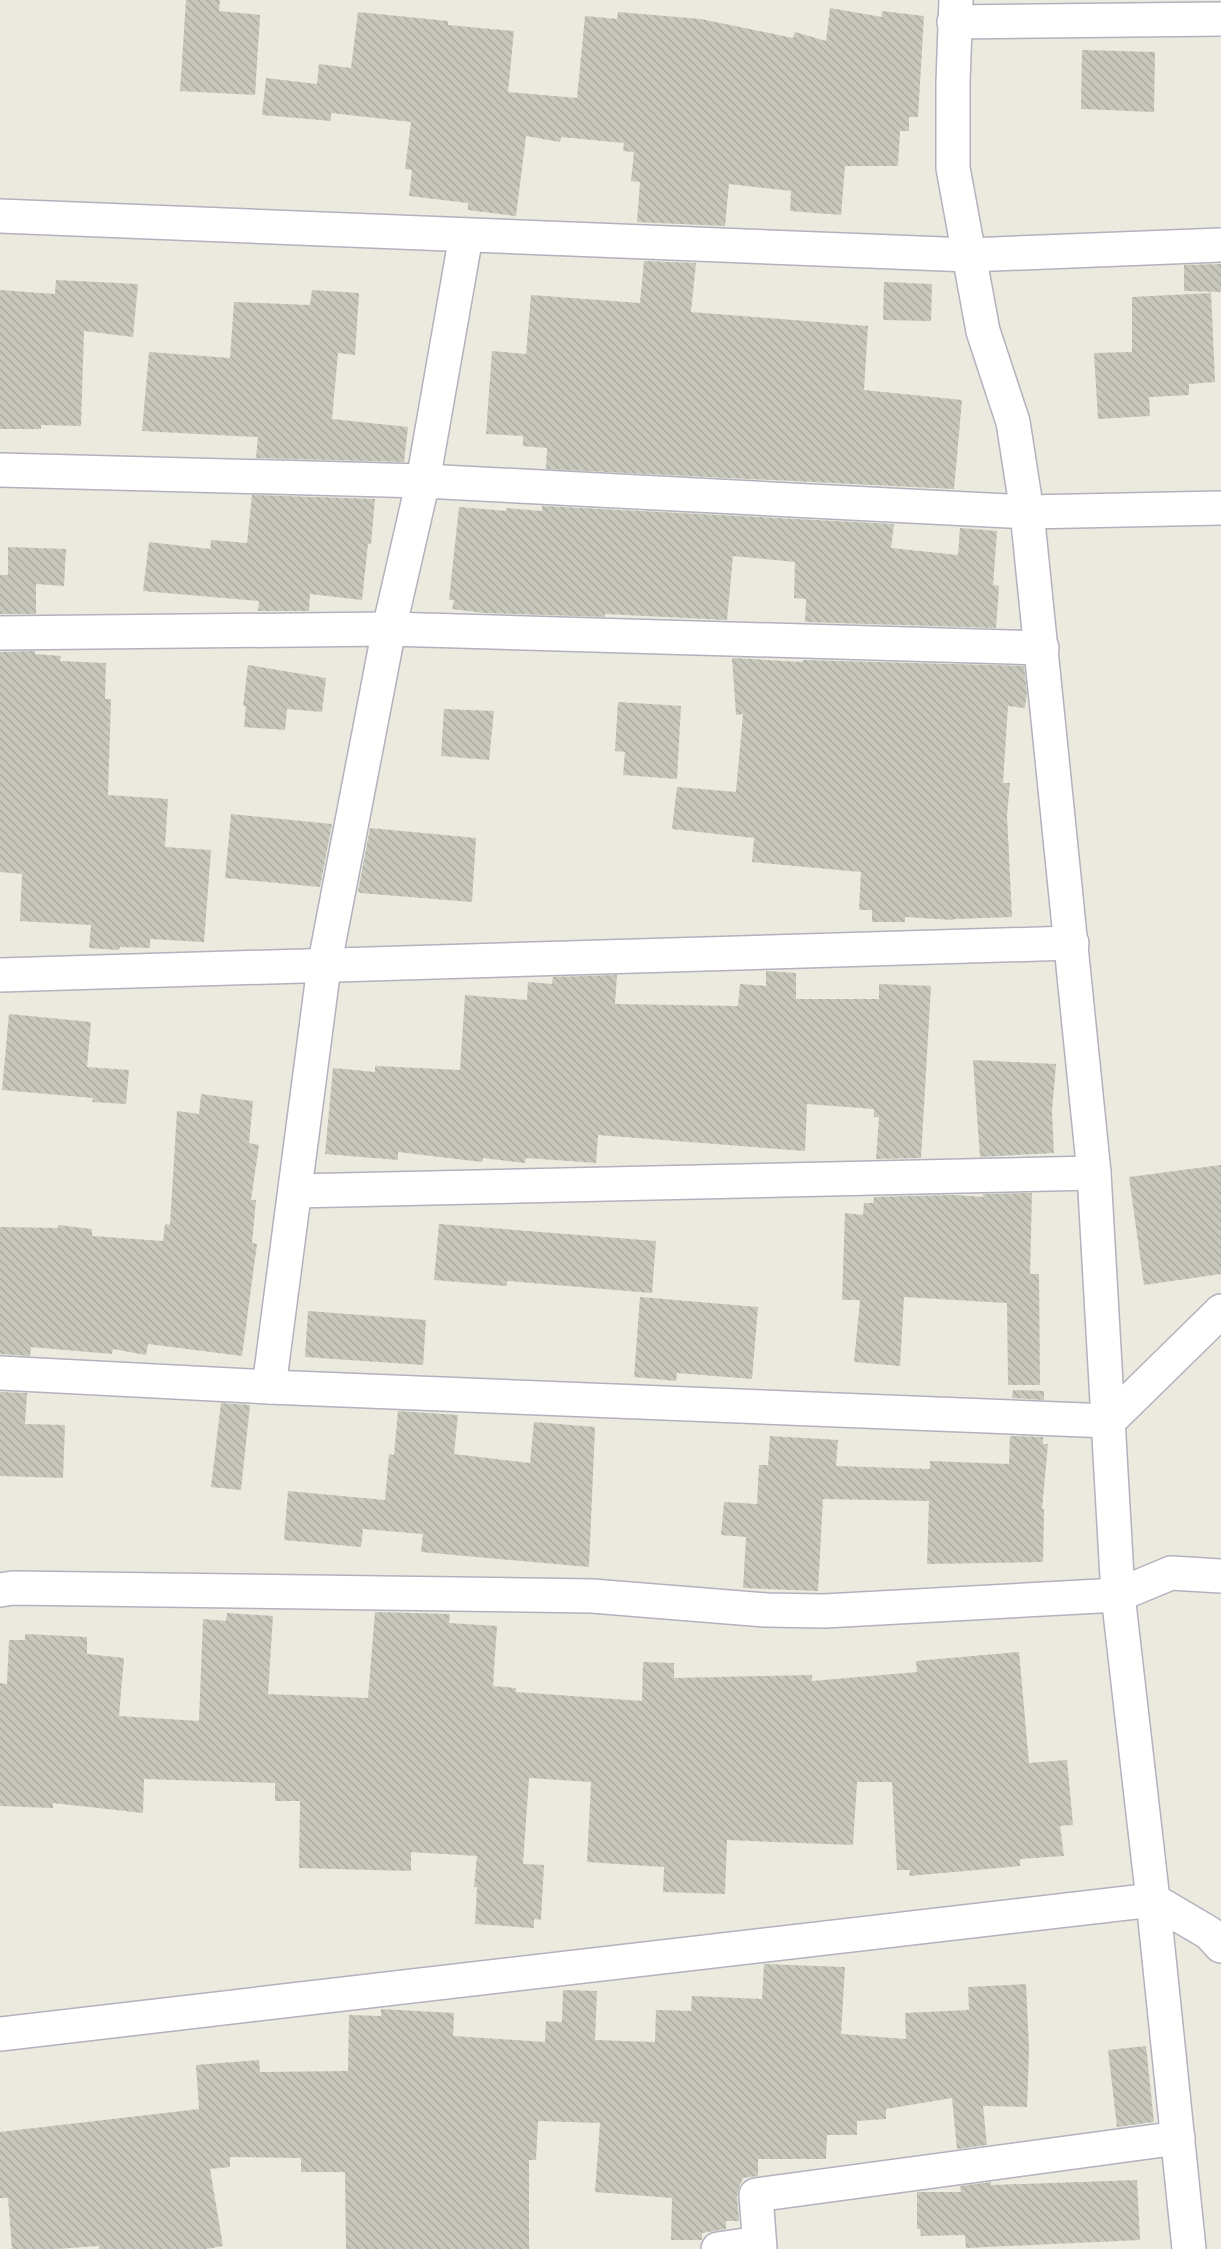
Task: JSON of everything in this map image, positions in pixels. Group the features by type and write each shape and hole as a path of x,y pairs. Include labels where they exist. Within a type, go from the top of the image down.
{"street":[{"path":"1189,2249 1153,1900 1118,1595 1094,1173 1042,648 1027,512 1013,422 983,331 953,168 955,11 1221,19"},
{"path":"0,216 969,255 1221,245"},
{"path":"269,1387 324,967 389,629 423,482 466,236"},
{"path":"0,470 423,482 1027,512 1221,508"},
{"path":"0,633 389,629 1042,648"},
{"path":"0,975 1072,944"},
{"path":"294,1191 1094,1173"},
{"path":"0,1373 269,1387 1108,1421 1221,1311"},
{"path":"0,1590 13,1588 592,1596 766,1610 824,1611 1118,1595 1171,1573 1221,1576"},
{"path":"0,2034 1153,1900 1209,1933 1221,1946"},
{"path":"718,2249 759,2246 756,2195 1178,2138"}],"building":[{"path":"186,0 220,0 219,11 260,15 255,95 180,91"},
{"path":"830,8 882,17 882,11 924,16 918,117 909,117 909,131 900,131 898,166 845,166 841,215 790,211 791,191 729,184 725,226 637,222 640,182 631,181 634,152 623,151 624,143 561,137 560,142 526,136 516,216 468,210 468,203 409,196 412,170 405,169 411,122 331,113 331,121 262,115 266,78 317,84 319,64 351,68 358,12 448,21 448,25 514,31 508,92 577,98 585,16 617,19 618,12 701,19 793,38 795,32 826,41"},
{"path":"1082,50 1155,52 1154,112 1081,109"},
{"path":"644,261 696,263 691,312 868,326 864,390 962,400 954,489 546,469 547,448 523,446 523,436 486,434 492,351 526,354 531,295 640,303"},
{"path":"1221,264 1221,292 1184,291 1184,265"},
{"path":"56,280 138,284 133,337 84,331 81,426 41,425 41,429 0,429 0,290 55,294"},
{"path":"884,282 932,284 931,321 883,320"},
{"path":"312,290 359,293 355,355 338,353 332,419 408,427 404,462 256,458 258,437 142,431 149,352 230,358 234,302 310,305"},
{"path":"1211,293 1215,382 1189,384 1189,395 1149,397 1150,416 1098,419 1094,353 1132,352 1132,297"},
{"path":"252,495 375,499 362,600 310,594 309,611 258,611 259,601 143,591 149,542 210,549 211,540 247,543"},
{"path":"542,506 894,524 891,548 958,555 960,528 997,531 993,585 999,586 996,628 805,622 806,599 794,598 795,562 733,556 727,620 605,614 605,617 485,613 452,609 454,600 449,600 459,507 542,511"},
{"path":"8,547 66,549 64,586 36,584 36,614 0,614 0,575 8,575"},
{"path":"35,651 35,654 61,656 60,661 106,663 105,699 111,699 108,795 168,799 165,847 211,850 204,942 150,939 150,948 120,947 119,950 89,948 91,925 20,921 22,874 0,872 0,652"},
{"path":"732,658 802,662 803,660 1024,666 1027,693 1025,708 1008,706 1003,783 1010,783 1007,815 1012,917 953,920 905,917 905,922 872,922 872,910 859,910 861,872 752,862 754,838 672,829 677,787 736,792 743,714 736,715"},
{"path":"248,665 326,678 322,712 287,709 285,730 244,727 246,706 243,706"},
{"path":"618,702 681,706 677,779 623,775 625,752 615,751"},
{"path":"444,709 494,711 489,760 441,756"},
{"path":"231,814 332,824 320,887 225,878"},
{"path":"370,828 476,838 472,902 360,893 358,891"},
{"path":"766,971 796,973 796,999 879,999 879,984 931,986 921,1158 876,1159 879,1117 874,1117 874,1109 807,1104 805,1151 598,1135 596,1163 526,1158 525,1163 483,1158 482,1162 398,1152 398,1160 325,1154 333,1068 375,1072 375,1066 460,1070 465,995 527,1000 528,982 552,984 553,977 617,975 615,1004 738,1006 740,984 766,986"},
{"path":"9,1014 91,1022 87,1067 129,1070 126,1104 92,1102 93,1098 2,1090"},
{"path":"973,1060 1056,1064 1052,1111 1054,1153 980,1157"},
{"path":"201,1094 253,1101 249,1143 259,1145 251,1200 256,1200 252,1243 257,1244 242,1356 148,1344 146,1355 113,1349 112,1354 31,1347 30,1356 0,1354 0,1227 58,1228 58,1225 92,1229 92,1236 163,1241 165,1224 170,1225 177,1111 199,1114"},
{"path":"1221,1165 1221,1274 1144,1285 1129,1177"},
{"path":"1032,1193 1030,1274 1039,1274 1040,1385 1008,1385 1007,1303 904,1297 900,1366 854,1362 860,1300 842,1300 845,1213 863,1215 864,1203 873,1203 874,1197 955,1195 983,1197 983,1194"},
{"path":"439,1224 656,1241 652,1293 507,1281 507,1286 434,1280"},
{"path":"640,1297 758,1307 752,1379 677,1373 676,1381 634,1377"},
{"path":"308,1311 426,1320 423,1365 305,1357"},
{"path":"1013,1390 1044,1391 1044,1400 1012,1398"},
{"path":"0,1392 27,1393 25,1424 65,1425 63,1478 0,1476"},
{"path":"221,1403 250,1405 241,1490 211,1487"},
{"path":"398,1411 458,1415 454,1454 530,1463 534,1422 595,1427 589,1567 421,1552 423,1534 363,1529 361,1547 284,1540 288,1491 385,1500 389,1454 394,1455"},
{"path":"770,1436 838,1440 836,1466 930,1469 930,1461 1009,1464 1010,1436 1043,1437 1043,1444 1048,1444 1042,1509 1044,1509 1043,1562 927,1564 929,1501 823,1499 818,1591 743,1588 746,1537 721,1535 724,1502 757,1504 759,1465 768,1465"},
{"path":"375,1612 450,1614 449,1623 497,1626 493,1686 516,1688 516,1692 642,1701 643,1662 674,1663 674,1678 812,1675 812,1681 917,1672 916,1661 1019,1652 1029,1763 1067,1760 1073,1825 1060,1826 1064,1856 1020,1859 1020,1866 909,1876 910,1870 897,1870 892,1782 857,1782 853,1845 727,1840 725,1894 663,1892 664,1867 587,1862 591,1782 529,1778 523,1864 544,1865 541,1920 534,1919 534,1928 475,1924 477,1887 474,1887 477,1856 411,1852 411,1871 299,1868 300,1801 275,1801 275,1783 144,1779 143,1813 53,1803 53,1808 0,1806 0,1683 7,1684 9,1640 25,1640 25,1634 87,1637 87,1654 124,1658 119,1716 199,1721 203,1619 226,1621 227,1613 273,1616 268,1694 368,1698"},
{"path":"764,1964 845,1967 841,2034 906,2039 905,2013 969,2010 968,1987 1026,1984 1029,2050 1027,2107 983,2106 987,2145 957,2149 952,2098 886,2109 886,2119 857,2121 857,2135 827,2135 826,2159 758,2159 758,2176 743,2178 739,2188 737,2196 739,2221 726,2221 726,2229 702,2233 702,2240 671,2240 672,2198 595,2192 600,2123 538,2121 536,2160 529,2160 529,2249 346,2249 345,2172 301,2172 301,2158 230,2157 230,2167 210,2169 223,2246 206,2249 99,2249 99,2246 12,2249 8,2198 0,2198 0,2132 199,2109 196,2065 259,2060 260,2072 348,2071 349,2015 381,2016 381,2009 454,2013 453,2036 545,2042 546,2021 562,2022 563,1990 597,1991 595,2040 655,2042 656,2010 691,2011 692,1996 762,1999"},
{"path":"1146,2046 1154,2122 1117,2127 1108,2050"},
{"path":"1137,2180 1140,2240 966,2248 965,2235 921,2236 920,2229 917,2229 917,2192 961,2192 960,2186 991,2182 991,2185"}]}
